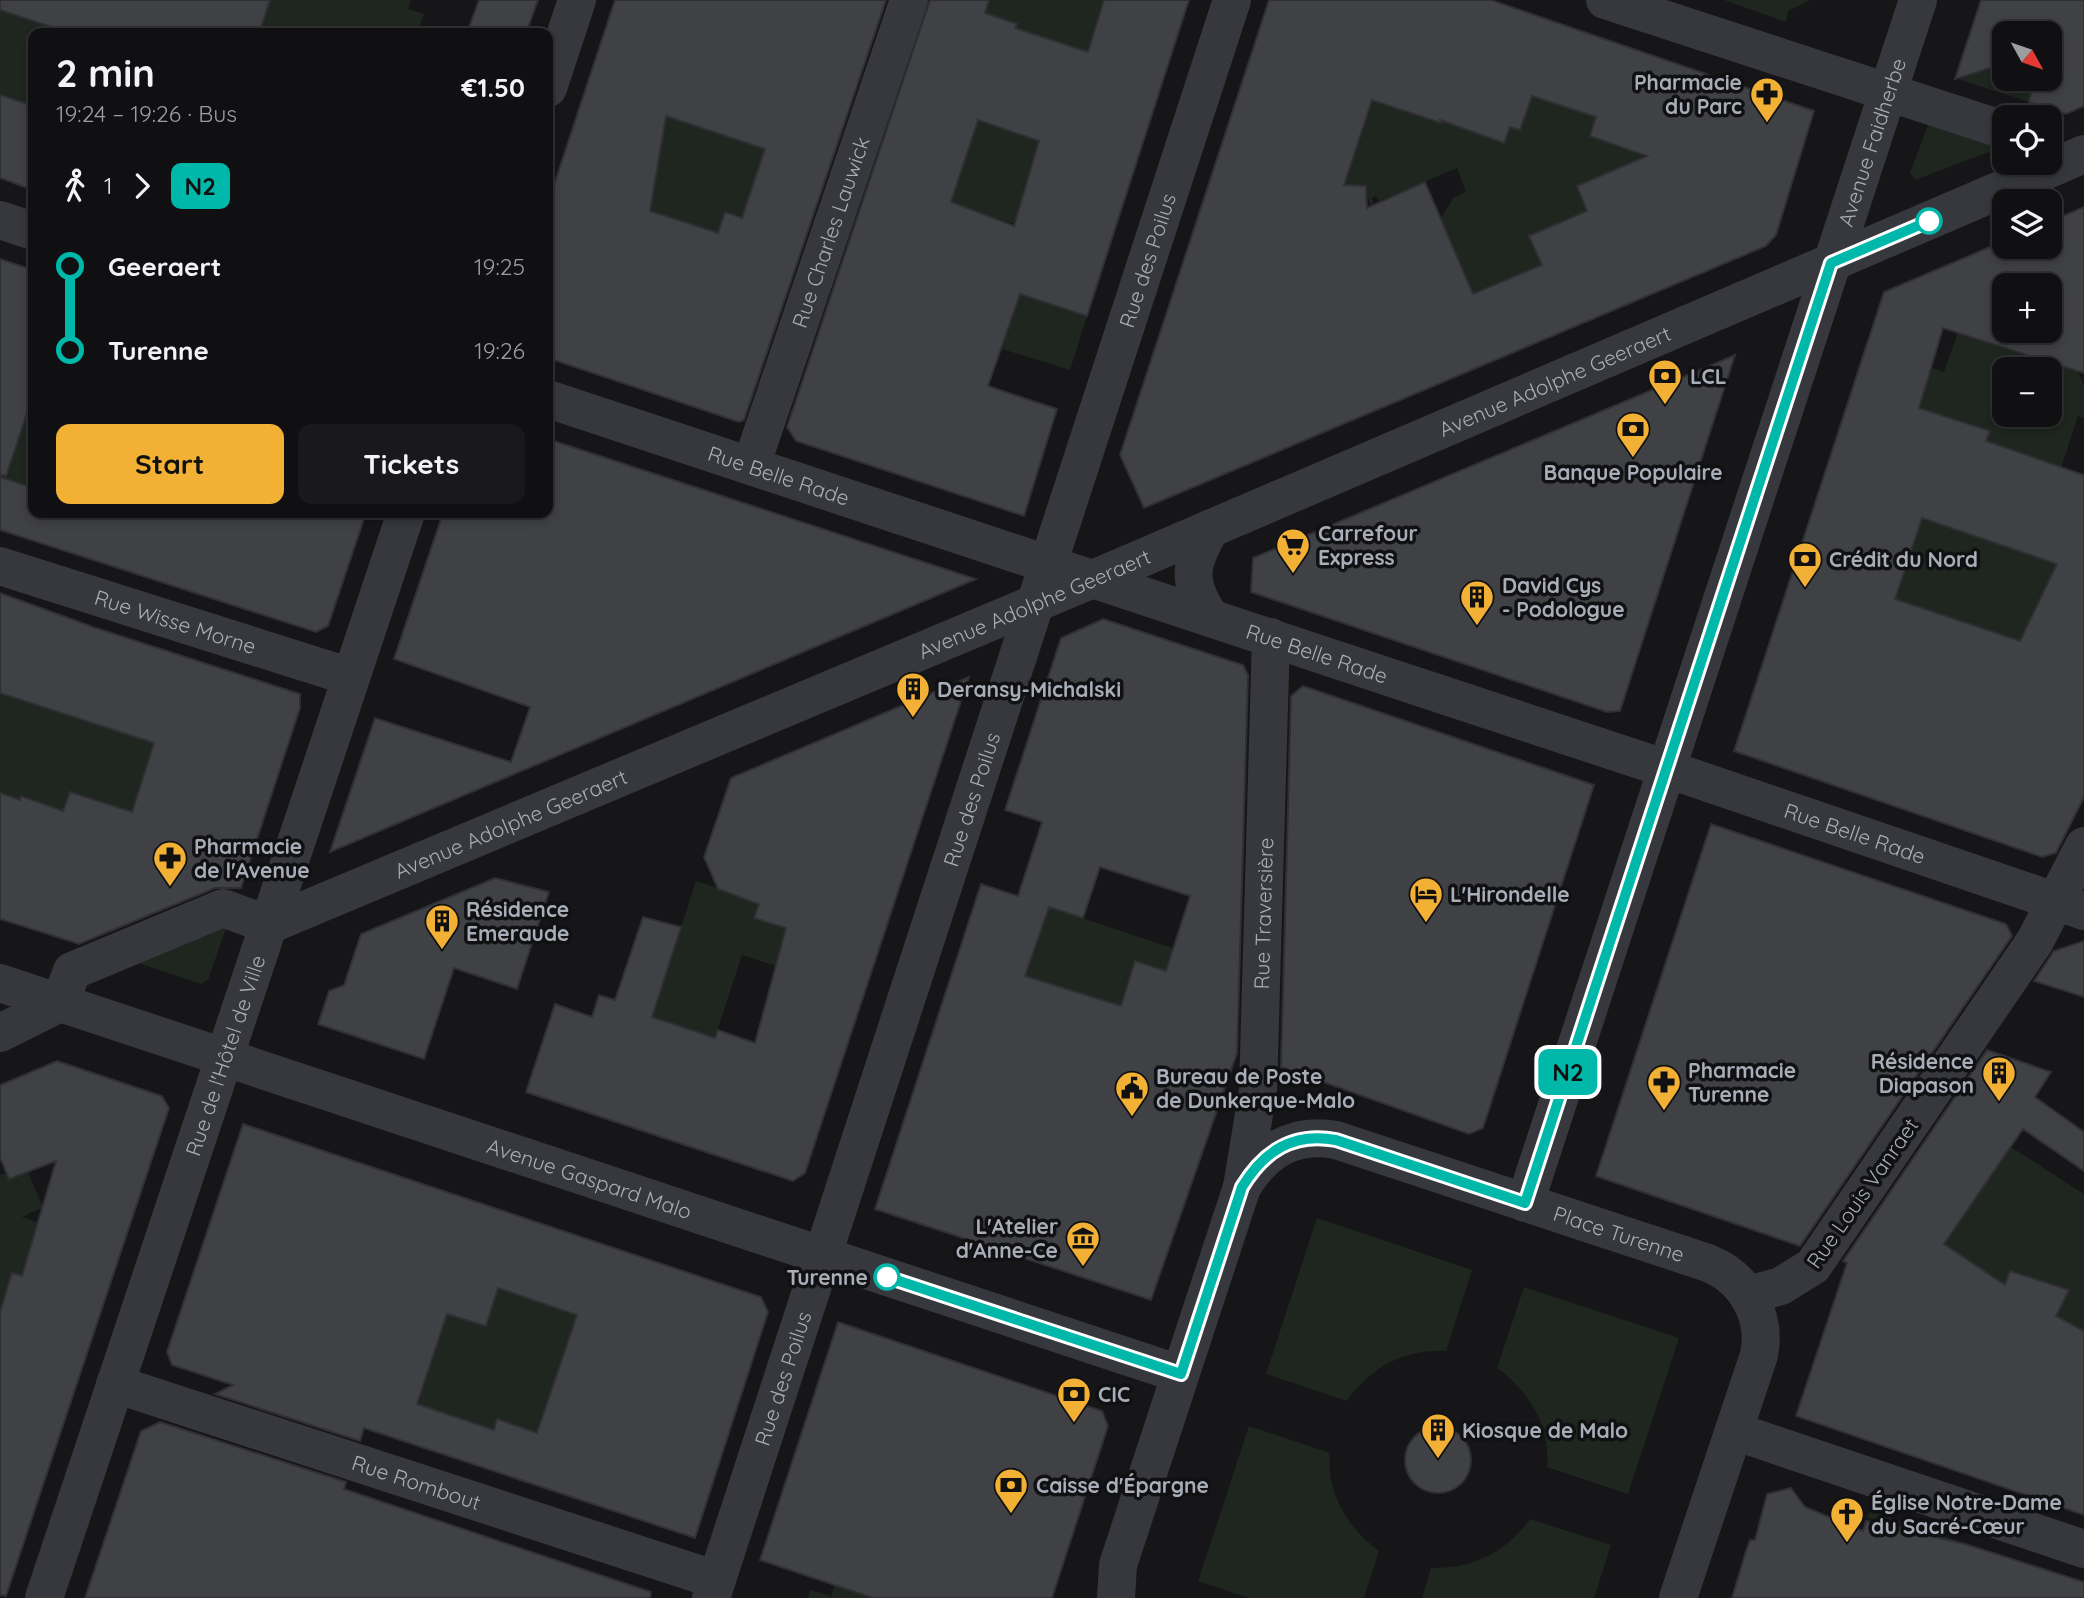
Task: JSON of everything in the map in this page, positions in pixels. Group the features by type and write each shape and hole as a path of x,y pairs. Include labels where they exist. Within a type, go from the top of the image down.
{"street":[{"path":"553,73 577,0"},
{"name":"Rue Charles Lauwick","path":"751,466 909,0"},
{"name":"Rue des Poilus","path":"714,1589 1231,0"},
{"path":"1605,0 1992,126"},
{"name":"Avenue Faidherbe","path":"1525,1203 1918,0"},
{"name":"Avenue Adolphe Geeraert","path":"269,925 1093,579 1831,263 2072,151"},
{"path":"0,220 28,229"},
{"name":"Rue Belle Rade","path":"553,401 1271,637 2070,906"},
{"name":"Rue de l'Hôtel de Ville","path":"44,1598 404,518"},
{"path":"1210,617 1196,595 1192,575 1197,557 1211,528"},
{"name":"Rue Wisse Morne","path":"0,566 351,677"},
{"name":"Rue Traversière","path":"1242,1187 1258,1090 1271,637"},
{"name":"Rue Louis Vanraet","path":"1748,1294 1782,1286 1813,1266 2035,942 2070,906 2084,846"},
{"path":"0,1034 60,1003 72,971 223,908 269,925"},
{"name":"Avenue Gaspard Malo","path":"0,983 1181,1374"},
{"name":"Place Turenne","path":"1112,1590 1242,1187 1260,1160 1276,1148 1295,1140 1322,1138 1719,1268 1748,1294"},
{"path":"1678,1598 1761,1345 1757,1314 1748,1294"},
{"name":"Rue Rombout","path":"115,1384 714,1589"},
{"path":"1734,1431 2084,1549"}],"shaded area":[{"path":"270,0 411,0 408,9 424,14 419,28 261,28"},
{"path":"989,0 1104,0 1052,236 949,203 960,160 965,161 967,154 959,151 1016,25 985,13"},
{"path":"1724,0 1810,0 1788,11 1786,22"},
{"path":"0,10 55,28 28,28 28,104 0,95"},
{"path":"1963,54 1974,71 1992,65 1992,90 1961,80 1957,72"},
{"path":"679,79 765,149 753,186 766,226 725,213 718,233 678,220 674,231 611,197 658,166 659,158 652,155"},
{"path":"1443,90 1494,139 1503,143 1510,127 1520,130 1532,96 1596,117 1590,136 1659,128 1638,188 1577,187 1599,243 1547,228 1529,236 1547,276 1527,271 1473,294 1441,218 1453,198 1466,192 1457,168 1379,201 1376,196 1372,198 1373,203 1370,205 1365,186 1344,185 1372,100"},
{"path":"1995,91 2032,91 2029,102"},
{"path":"1929,122 1992,144 1992,151 1915,180 1910,173"},
{"path":"1024,274 1042,301 1087,316 1070,370 999,348"},
{"path":"1958,332 2038,357 1992,357 1992,427 2062,427 2062,364 2077,369 2084,386 2084,418 2078,416 2058,477 1986,441 1989,431 1919,408 1849,397 1865,346 1944,372"},
{"path":"12,336 28,341 28,403 0,394"},
{"path":"28,410 28,486 5,479"},
{"path":"1922,518 2057,564 2020,641 1895,598"},
{"path":"168,652 182,656 151,752 138,822 42,871 21,797 20,800 6,795 0,803 0,693 49,701 48,709 83,721 86,713 106,719 103,727 120,732 131,700"},
{"path":"740,859 786,928 780,946 801,953 795,972 742,955 709,1056 652,1017 696,881 730,892"},
{"path":"1049,907 1178,950 1178,1033 1092,996 1083,1019 1043,982 1020,974"},
{"path":"229,920 208,980 201,984 129,960"},
{"path":"2011,1147 2084,1194 2084,1331 2056,1316 2069,1290 2011,1271 2005,1284 2019,1322 1886,1205"},
{"path":"28,1172 43,1207 22,1217 59,1230 48,1285 12,1274 0,1313 0,1175 7,1173 10,1179"},
{"path":"1317,1218 1472,1270 1446,1351 1417,1353 1390,1362 1366,1379 1347,1401 1266,1374"},
{"path":"498,1287 577,1315 537,1433 498,1419 494,1430 448,1456 442,1454 454,1419 416,1407 446,1313 485,1326"},
{"path":"1524,1287 1679,1338 1628,1494 1547,1467 1545,1438 1536,1411 1519,1388 1497,1368"},
{"path":"1249,1426 1330,1453 1332,1482 1341,1508 1358,1532 1379,1551 1364,1598 1249,1598 1198,1581"},
{"path":"1870,1511 1987,1551 1895,1527 1896,1524 1892,1522 1888,1527 1867,1517"},
{"path":"1530,1519 1611,1545 1594,1598 1422,1598 1431,1568 1461,1565 1487,1556 1510,1541"},
{"path":"839,1573 887,1598 808,1598 810,1590 831,1596"}],"building":[{"path":"0,0 270,0 261,28 55,28 0,10"},
{"path":"479,0 538,0 528,28 469,28"},
{"path":"615,0 886,0 744,420 739,422 553,360 553,188","holes":["666,116 765,149 742,218 725,212 718,233 650,211"]},
{"path":"930,0 989,0 985,13 1017,24 1015,28 1088,52 1104,0 1189,0 1087,316 1020,294 988,386 1057,409 1024,516 796,441 787,427","holes":["978,120 1039,141 1014,226 951,202"]},
{"path":"1269,0 1491,0 1814,111 1776,235 1766,246 1144,508 1120,455","holes":["1532,96 1596,117 1590,136 1647,156 1577,186 1587,211 1529,236 1542,265 1473,294 1425,182 1367,208 1366,186 1344,185 1372,100 1504,143 1510,127 1520,130"]},
{"path":"1981,0 2084,0 2084,106 2066,114 2062,113 2062,105 2038,105 2029,102 2031,91 2062,91 2062,21 1992,21 1992,67 1955,79"},
{"path":"0,95 28,104 28,188 0,178"},
{"path":"2084,207 2084,373 2062,366 2062,357 2034,357 1943,328 1919,408 1990,431 1986,441 2084,475 2084,797 2056,853 2042,857 1734,751 1884,292 1992,246 1992,259 2062,259 2062,216","holes":["1922,518 2057,564 2020,641 1895,599"]},
{"path":"0,259 28,268 28,410 6,476 0,475"},
{"path":"1735,355 1620,711 1607,712 1251,592 1253,558"},
{"path":"553,441 976,579 330,852 375,718 511,762 530,707 394,659 441,518 553,518"},
{"path":"0,477 28,486 28,518 364,518 328,626 316,632 0,530"},
{"path":"0,593 93,627 300,694 300,708 241,888 215,888 79,944 0,919 0,793 20,800 21,796 63,811 70,792 132,812 154,743 0,693"},
{"path":"1103,619 1243,665 1248,675 1237,1053 1151,1300 875,1209 981,884 1018,896 1042,822 1005,810 1061,638","holes":["1100,867 1190,896 1166,971 1135,961 1121,1006 1025,976 1049,907 1083,918"]},
{"path":"969,677 805,1173 793,1181 526,1092 555,1004 592,1017 599,995 615,1000 643,917 681,927 652,1017 715,1038 718,1030 755,1043 786,928 754,918 759,904 718,889 704,857 731,778"},
{"path":"1303,686 1594,785 1483,1128 1469,1134 1281,1067 1291,696"},
{"path":"1711,824 2006,924 2012,936 1800,1246 1596,1176"},
{"name":"Résidence Emeraude","path":"495,878 549,892 517,989 454,968 424,1059 318,1024 329,991 344,985 361,934"},
{"path":"2084,941 2084,997 2034,981 2054,951"},
{"path":"1987,1050 2051,1072 2035,1097 2084,1132 2084,1171 2023,1129 1944,1244 2005,1285 2010,1271 2069,1290 2056,1316 2084,1331 2084,1515 1796,1416 1847,1263 1843,1261"},
{"path":"57,1061 162,1096 169,1108 6,1596 0,1595 0,1312 12,1273 22,1276 56,1161 9,1179 0,1158 0,1085"},
{"path":"243,1124 761,1297 768,1312 695,1538 364,1428 360,1441 215,1394 233,1385 172,1365 167,1352","holes":["498,1288 577,1315 537,1433 497,1419 494,1430 417,1404 447,1314 486,1326"]},
{"path":"838,1322 1102,1411 1108,1426 1052,1598 873,1598 760,1560"},
{"path":"160,1422 346,1482 344,1489 651,1592 650,1598 85,1598 141,1431"},
{"name":"Kiosque de Malo","path":"1438,1427 1451,1430 1461,1437 1468,1447 1471,1460 1468,1473 1461,1483 1451,1490 1438,1493 1425,1490 1415,1483 1408,1473 1405,1460 1408,1447 1415,1437 1425,1430"},
{"name":"Église Notre-Dame du Sacré-Cœur","path":"1791,1488 1805,1507 1863,1531 1866,1521 1965,1544 2084,1582 2084,1598 1732,1598 1750,1540 1755,1540 1767,1494"}],"bus line":[{"name":"N2","path":"887,1277 1181,1374 1242,1187 1260,1160 1276,1148 1304,1138 1336,1140 1525,1203 1831,263 1929,221"}],"place":[{"name":"Pharmacie du Parc","path":"1767,124"},
{"name":"LCL","path":"1665,406"},
{"name":"Banque Populaire","path":"1633,459"},
{"name":"Carrefour Express","path":"1293,575"},
{"name":"Crédit du Nord","path":"1805,589"},
{"name":"David Cys - Podologue","path":"1477,627"},
{"name":"Deransy-Michalski","path":"913,719"},
{"name":"Pharmacie de l'Avenue","path":"170,888"},
{"name":"L'Hirondelle","path":"1426,924"},
{"name":"Résidence Emeraude","path":"442,951"},
{"name":"Résidence Diapason","path":"1999,1103"},
{"name":"Pharmacie Turenne","path":"1664,1112"},
{"name":"Bureau de Poste de Dunkerque-Malo","path":"1132,1118"},
{"name":"L'Atelier d'Anne-Ce","path":"1083,1268"},
{"name":"Turenne","path":"887,1277"},
{"name":"CIC","path":"1074,1424"},
{"name":"Kiosque de Malo","path":"1438,1460"},
{"name":"Caisse d'Épargne","path":"1011,1515"},
{"name":"Église Notre-Dame du Sacré-Cœur","path":"1847,1544"}]}
